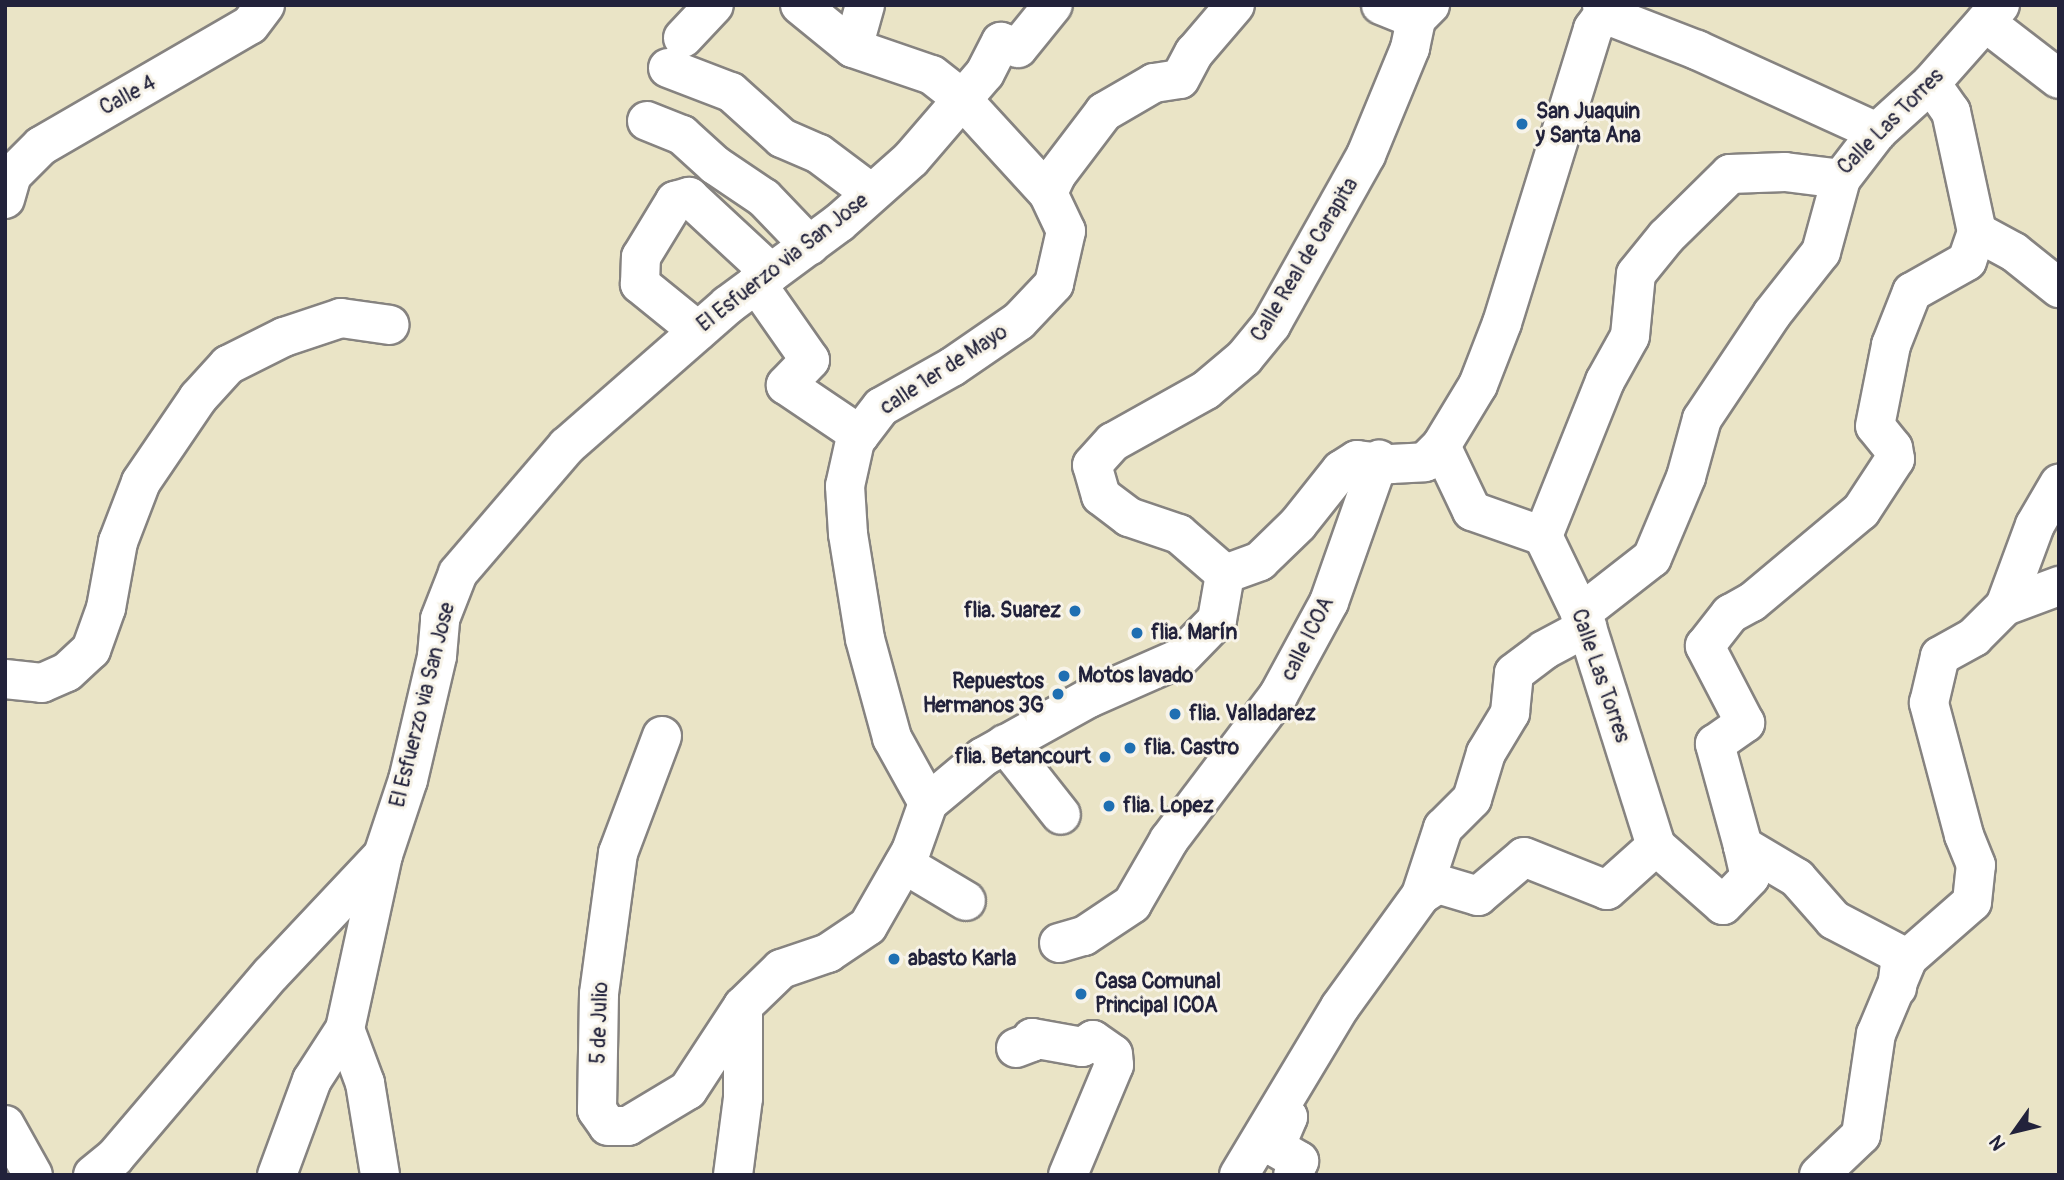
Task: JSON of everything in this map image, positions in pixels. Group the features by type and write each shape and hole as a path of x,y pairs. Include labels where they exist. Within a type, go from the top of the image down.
{"street":[{"name":"Calle 4","path":"5,199 12,175 41,146 250,25 265,5"},
{"path":"714,5 675,53 731,92 782,138 820,154 871,194"},
{"path":"800,5 853,48 865,5"},
{"name":"El Esfuerzo via San Jose","path":"277,1175 312,1080 345,1029 383,855 408,780 438,656 440,619 458,573 567,446 698,331 763,278 810,246 911,159 960,97 985,73 1001,42 1018,48 1053,5"},
{"path":"1048,193 1057,174 1104,112 1154,83 1180,79 1194,53 1235,5"},
{"path":"1381,5 1423,12"},
{"path":"733,1175 744,1073 743,1006 781,969 828,953 868,926 904,863 928,803 983,757 1005,744 1089,698 1180,658 1217,620 1225,574 1260,561 1298,524 1341,470 1357,460 1379,460 1391,464 1425,461 1441,446 1478,384 1502,323 1593,29 1603,10 1877,132"},
{"name":"Calle Real de Carapita","path":"1225,574 1179,534 1129,517 1101,496 1092,465 1113,442 1200,394 1244,358 1271,325 1366,155 1423,12"},
{"path":"1992,14 2059,79"},
{"name":"Calle Las Torres","path":"1656,846 1584,620 1543,536 1605,381 1630,336 1636,275 1666,237 1730,174 1785,172 1841,179 1877,132 1931,83 1992,14"},
{"name":"calle 1er de Mayo","path":"853,48 932,75 960,97 1048,193 1066,231 1054,284 1019,321 952,367 881,407 860,435 845,486 848,534 865,639 892,738 928,803"},
{"path":"1421,895 1438,884 1478,896 1524,857 1607,890 1656,846 1723,905 1750,877 1716,744 1745,723 1705,646 1730,614 1752,602 1861,511 1895,459 1893,448 1875,426 1891,345 1912,292 1968,261 1977,232 1951,112 1931,83"},
{"path":"647,121 682,135 715,165 764,198 810,246"},
{"path":"1239,1175 1340,1007 1421,895 1443,828 1472,799 1486,753 1510,712 1514,673 1584,620 1652,558 1686,477 1702,419 1772,314 1821,252 1841,179"},
{"path":"698,331 640,284 641,257 675,201 690,197 763,278 810,360 786,385 860,435"},
{"path":"1977,232 2014,252 2059,288"},
{"path":"5,679 42,683 66,672 91,650 106,607 118,542 141,482 190,409 228,365 284,337 341,318 390,325"},
{"path":"1441,446 1472,511 1543,536"},
{"name":"calle ICOA","path":"1059,943 1084,936 1132,904 1169,840 1278,696 1329,602 1379,460"},
{"path":"1819,1175 1861,1135 1876,1034 1908,958 1972,902 1976,865 1964,835 1929,702 1940,656 1974,637 2005,606 2035,525 2059,484"},
{"path":"2005,606 2059,586"},
{"name":"5 de Julio","path":"662,736 618,853 599,994 597,1110 608,1126 628,1126 688,1090 743,1006"},
{"path":"1005,744 1061,815"},
{"path":"1743,846 1797,878 1834,920 1901,955 1897,988"},
{"path":"93,1175 116,1157 271,974 383,855"},
{"path":"904,863 966,901"},
{"path":"345,1029 365,1083 380,1175"},
{"path":"1016,1048 1032,1042 1032,1038 1082,1047 1093,1040 1113,1054 1114,1065 1068,1175"},
{"path":"1278,1109 1288,1117 1275,1147 1299,1161 1293,1175"},
{"path":"5,1125 33,1175"}],"place":[{"name":"San Juaquin y Santa Ana","path":"1522,124"},
{"name":"flia. Suarez","path":"1075,611"},
{"name":"flia. Marín","path":"1137,633"},
{"name":"Motos lavado","path":"1064,676"},
{"name":"Repuestos Hermanos 3G","path":"1058,694"},
{"name":"flia. Valladarez","path":"1175,714"},
{"name":"flia. Castro","path":"1130,748"},
{"name":"flia. Betancourt","path":"1105,757"},
{"name":"flia. Lopez","path":"1109,806"},
{"name":"abasto Karla","path":"894,959"},
{"name":"Casa Comunal Principal ICOA","path":"1081,994"}]}
